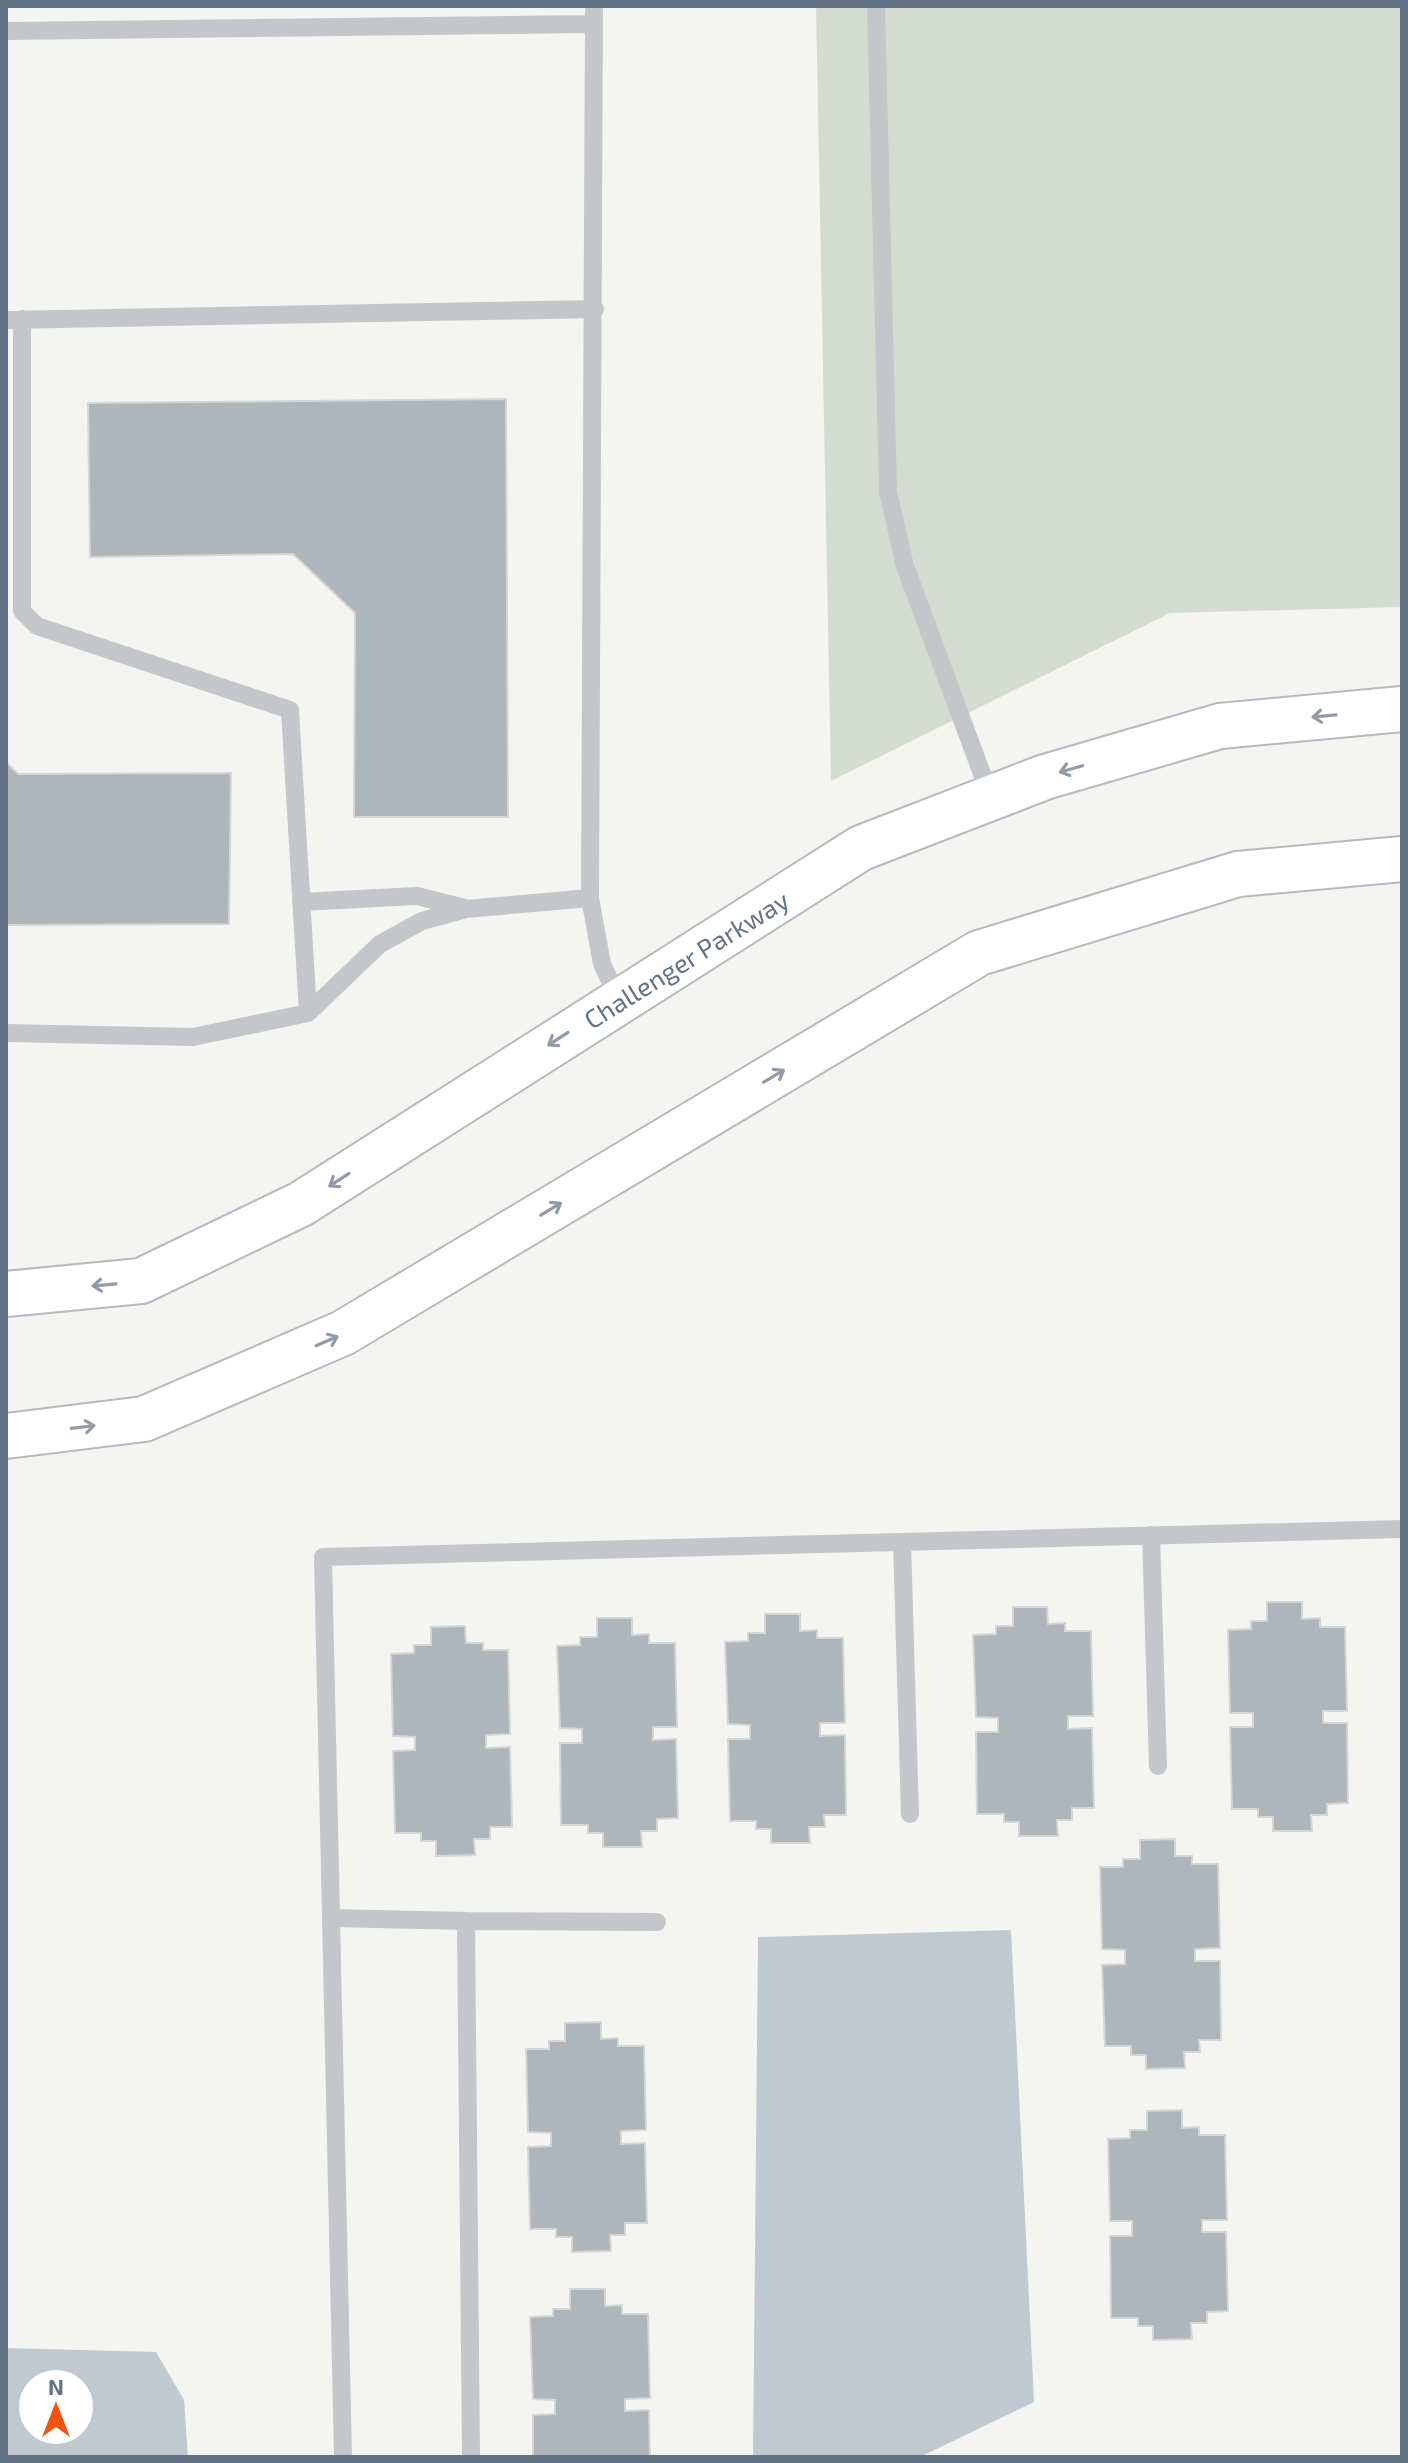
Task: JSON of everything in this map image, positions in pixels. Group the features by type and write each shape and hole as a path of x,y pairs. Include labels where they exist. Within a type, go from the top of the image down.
{"main road":[{"name":"Challenger Parkway","path":"6,1294 141,1281 301,1204 861,848 1045,777 1220,726 1402,709"},
{"path":"6,1436 144,1419 343,1333 979,953 1238,874 1402,859"}],"lane":[{"path":"876,6 888,492 905,566 991,798"},
{"path":"6,31 594,15 590,898 602,964 619,1000"},
{"path":"308,1013 290,710 37,626 22,611 14,320 595,309"},
{"path":"301,902 417,896 466,909"},
{"path":"6,1033 193,1037 308,1013 380,944 422,921 466,909 590,898"},
{"path":"343,2457 323,1557 1402,1529"},
{"path":"1151,1535 1158,1766"},
{"path":"902,1542 910,1814"},
{"path":"331,1918 657,1922"},
{"path":"466,1921 471,2457"}],"shaded area":[{"path":"816,6 1402,6 1402,607 1170,613 831,781"},
{"path":"1011,1930 1034,2402 920,2457 753,2457 758,1937"},
{"path":"6,2348 156,2352 184,2400 188,2457 6,2457"}],"building":[{"path":"506,399 508,817 354,817 355,613 293,554 90,557 88,403"},
{"path":"6,762 18,774 231,773 229,924 6,925"},
{"path":"1267,1602 1302,1602 1302,1619 1320,1618 1320,1627 1345,1627 1347,1711 1323,1711 1323,1723 1347,1723 1348,1803 1327,1804 1327,1815 1311,1815 1312,1831 1273,1831 1273,1817 1258,1817 1258,1809 1232,1809 1230,1727 1253,1727 1253,1713 1230,1713 1228,1630 1251,1629 1251,1621 1267,1621"},
{"path":"1013,1607 1047,1607 1048,1624 1065,1623 1065,1631 1091,1631 1093,1716 1068,1716 1068,1729 1092,1728 1094,1808 1072,1808 1072,1820 1057,1820 1058,1836 1019,1836 1019,1822 1004,1822 1004,1814 977,1814 976,1732 998,1732 998,1718 976,1717 973,1635 996,1634 996,1626 1013,1626"},
{"path":"765,1614 800,1614 800,1631 817,1630 817,1638 843,1638 845,1723 820,1723 820,1736 845,1735 846,1815 824,1815 825,1827 809,1827 810,1843 771,1843 771,1829 756,1829 756,1821 730,1821 728,1739 750,1739 750,1725 728,1724 725,1642 748,1641 748,1633 765,1633"},
{"path":"597,1618 632,1618 632,1635 649,1634 649,1643 675,1643 677,1727 653,1727 653,1740 676,1739 678,1818 657,1819 657,1831 641,1831 642,1847 603,1847 603,1833 588,1833 588,1825 561,1825 560,1743 582,1743 582,1729 560,1728 557,1646 580,1645 580,1637 597,1637"},
{"path":"465,1626 466,1643 483,1643 483,1650 508,1650 510,1734 486,1735 486,1748 510,1747 512,1827 490,1827 490,1839 474,1839 475,1855 436,1856 436,1841 421,1841 421,1833 395,1833 393,1751 415,1750 415,1737 393,1736 391,1654 414,1653 414,1645 431,1645 431,1627"},
{"path":"1175,1839 1175,1856 1192,1856 1192,1864 1218,1864 1220,1948 1195,1949 1195,1961 1220,1961 1221,2040 1199,2040 1200,2052 1184,2052 1185,2068 1146,2069 1146,2055 1131,2055 1131,2046 1105,2046 1102,1965 1125,1964 1125,1950 1102,1949 1100,1867 1123,1867 1123,1859 1140,1859 1140,1840"},
{"path":"601,2022 601,2039 618,2038 618,2046 644,2046 646,2130 621,2131 621,2144 645,2143 647,2223 625,2223 625,2235 610,2235 611,2251 572,2252 572,2237 556,2237 556,2229 530,2229 528,2147 551,2146 551,2133 528,2132 526,2049 549,2049 549,2041 565,2041 565,2023"},
{"path":"1182,2110 1182,2128 1199,2127 1199,2135 1225,2135 1227,2220 1202,2220 1202,2232 1226,2232 1228,2311 1207,2312 1207,2323 1191,2323 1192,2339 1153,2340 1153,2326 1138,2326 1138,2318 1111,2318 1110,2236 1132,2236 1132,2221 1110,2221 1108,2139 1130,2138 1130,2130 1147,2130 1147,2111"},
{"path":"570,2289 605,2289 605,2306 622,2305 622,2314 648,2314 650,2398 625,2399 625,2411 649,2410 650,2457 533,2457 533,2415 555,2414 555,2400 533,2399 530,2317 553,2316 553,2309 570,2309"}]}
